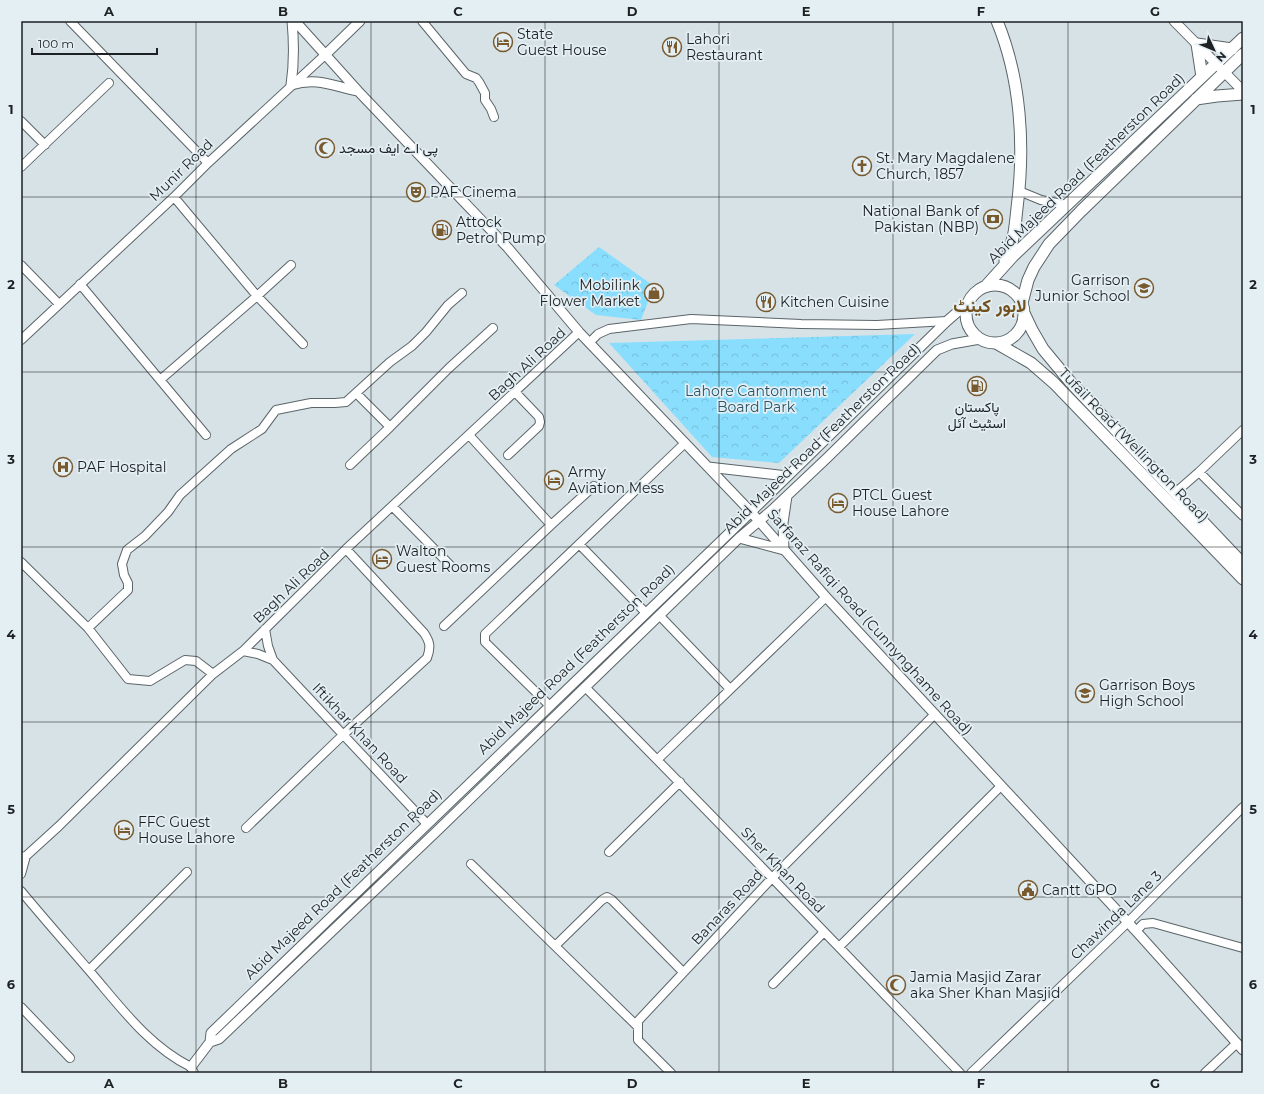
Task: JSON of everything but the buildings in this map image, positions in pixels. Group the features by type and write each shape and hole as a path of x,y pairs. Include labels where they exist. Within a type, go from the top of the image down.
{"main road":[{"path":"997,21 1016,89 1020,126 1021,166 1013,241 1001,269"},
{"name":"Abid Majeed Road (Featherston Road)","path":"985,287 1001,269 1243,38"},
{"path":"1202,77 1197,44 1232,49"},
{"name":"Abid Majeed Road (Featherston Road)","path":"1023,308 1026,286 1034,267 1049,244 1081,210 1243,54"},
{"path":"1196,99 1243,94"},
{"path":"996,285 1007,287 1016,293 1023,308 1023,322 1016,334 1005,341 996,343 980,339 973,332 968,322 967,312 969,302 973,295 985,287 996,285"},
{"name":"Tufail Road (Wellington Road)","path":"1023,308 1037,340 1056,366 1243,564"},
{"name":"Tufail Road (Wellington Road)","path":"996,343 1031,363 1054,383 1243,579"}],"street":[{"path":"70,21 208,163"},
{"path":"291,86 293,76 292,21"},
{"name":"Sarfaraz Rafiqi Road (Cunnynghame Road)","path":"295,21 358,91 508,248 579,332 751,512 826,597 1136,931 1240,1046"},
{"name":"Munir Road","path":"21,340 360,21"},
{"path":"422,21 466,74 476,78 479,82 485,94 485,100 491,109 494,118"},
{"path":"1174,21 1243,91"},
{"path":"291,86 302,82 321,82 358,91"},
{"path":"21,167 109,83"},
{"path":"21,121 45,145"},
{"path":"1019,191 1041,200 1068,205"},
{"path":"174,197 257,296 303,344"},
{"path":"21,265 59,304"},
{"path":"160,380 290,266"},
{"path":"80,284 206,435"},
{"path":"88,628 128,590 128,583 124,575 122,564 127,550 145,536 168,512 180,495 231,449 262,429 276,410 311,403 346,402 374,375 421,338 448,305 462,293"},
{"name":"Abid Majeed Road (Featherston Road)","path":"192,1070 210,1042 211,1033 549,705 751,512 946,321 969,302"},
{"path":"589,342 598,334 609,329 691,319 801,324 877,324 946,321"},
{"path":"350,466 449,368 493,328"},
{"name":"Bagh Ali Road","path":"24,856 59,826 213,674 242,651 346,549 579,332"},
{"name":"Abid Majeed Road (Featherston Road)","path":"210,1042 219,1040 432,836 601,671 660,616 739,538 787,496 937,350 952,344 980,339"},
{"path":"508,455 539,426 540,422 539,417 515,392"},
{"path":"356,393 390,427"},
{"path":"1175,492 1199,472 1243,430"},
{"path":"469,435 551,525"},
{"path":"549,705 485,642 485,634 684,443"},
{"path":"708,466 787,476"},
{"path":"1199,472 1243,516"},
{"path":"444,626 594,486"},
{"path":"739,538 784,550 783,523 787,496"},
{"path":"392,506 450,564"},
{"path":"579,544 646,613"},
{"path":"246,828 344,734 427,658 430,650 430,642 424,633 346,549"},
{"path":"21,562 88,628 128,679 150,681 185,660 196,661 213,674"},
{"path":"658,759 826,597"},
{"path":"660,616 730,688"},
{"name":"Iftikhar Khan Road","path":"265,629 268,646 273,660 427,824"},
{"name":"Iftikhar Khan Road","path":"242,651 258,654 273,660"},
{"path":"594,663 601,671"},
{"name":"Sher Khan Road","path":"585,687 658,759 773,877 960,1073"},
{"name":"Banaras Road","path":"638,1027 638,1021 773,877 935,714"},
{"path":"609,852 680,782"},
{"path":"839,947 1001,786"},
{"name":"Chawinda Lane 3","path":"971,1073 1127,923 1243,807"},
{"path":"21,874 24,856"},
{"path":"471,864 638,1027 638,1040 671,1073"},
{"path":"89,970 188,872"},
{"path":"21,891 145,1034 192,1070"},
{"path":"554,946 607,897 612,900 683,972"},
{"path":"1136,931 1143,924 1153,923 1243,948"},
{"path":"773,984 824,932"},
{"path":"21,1007 70,1058"},
{"path":"1205,1073 1240,1046"}],"green space":[{"path":"599,247 654,286 641,320 596,315 554,285"},
{"name":"Lahore Cantonment Board Park","path":"915,334 779,463 712,457 609,343"}],"place":[{"name":"State Guest House","path":"503,42"},
{"name":"Lahori Restaurant","path":"672,47"},
{"name":"پی اے ایف مسجد","path":"325,148"},
{"name":"St. Mary Magdalene Church, 1857","path":"862,166"},
{"name":"PAF Cinema","path":"416,192"},
{"name":"National Bank of Pakistan (NBP)","path":"993,219"},
{"name":"Attock Petrol Pump","path":"442,230"},
{"name":"Garrison Junior School","path":"1144,288"},
{"name":"Mobilink Flower Market","path":"654,293"},
{"name":"Kitchen Cuisine","path":"766,302"},
{"name":"پاکستان اسٹیٹ آئل","path":"977,386"},
{"name":"PAF Hospital","path":"63,467"},
{"name":"Army Aviation Mess","path":"554,480"},
{"name":"PTCL Guest House Lahore","path":"838,503"},
{"name":"Walton Guest Rooms","path":"382,559"},
{"name":"Garrison Boys High School","path":"1085,693"},
{"name":"FFC Guest House Lahore","path":"124,830"},
{"name":"Cantt GPO","path":"1028,890"},
{"name":"Jamia Masjid Zarar aka Sher Khan Masjid","path":"896,985"}],"district":[{"name":"لاہور کینٹ","path":"990,306"}]}
